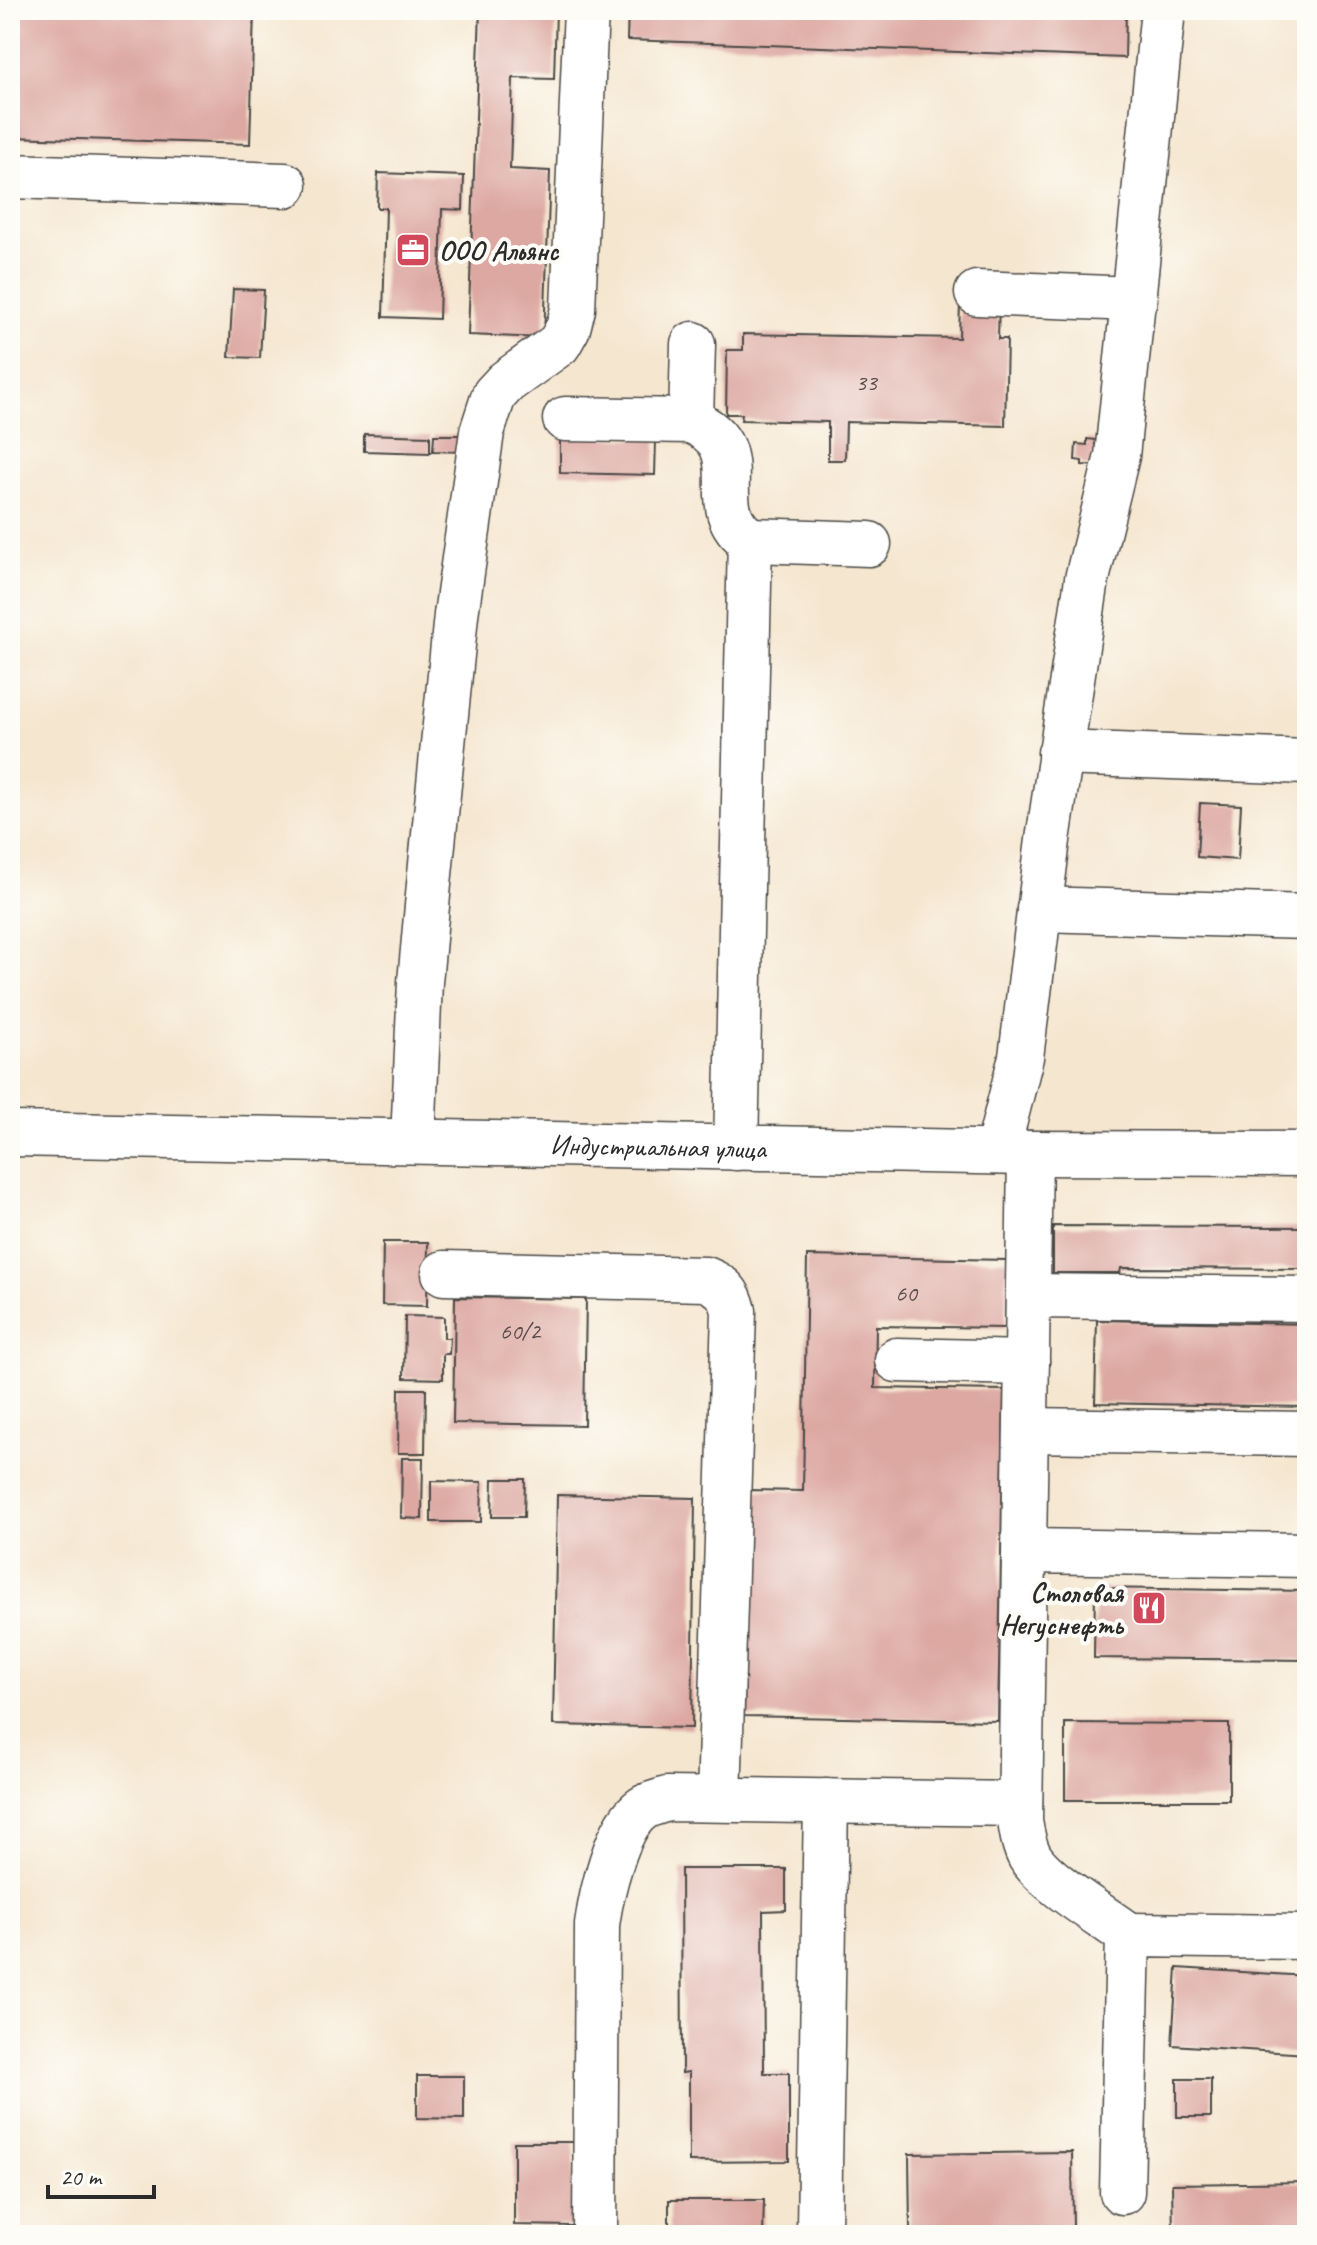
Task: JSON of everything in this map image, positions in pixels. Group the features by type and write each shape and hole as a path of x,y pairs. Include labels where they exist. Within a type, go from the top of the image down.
{"street":[{"path":"413,1141 427,898 456,615 473,488 482,432 494,395 506,382 559,344 568,328 573,309 586,10"},
{"path":"1163,10 1117,456 1087,579 1060,753 1021,1057 1013,1152 1028,1296 1020,1804 1024,1844 1032,1860 1046,1875 1128,1935 1307,1937"},
{"path":"10,176 285,185"},
{"path":"977,293 1135,299"},
{"path":"691,421 693,344"},
{"path":"565,419 691,421 716,434 724,447 731,522 750,540 869,544"},
{"path":"736,1148 750,540"},
{"path":"1060,753 1307,762"},
{"path":"1039,909 1307,917"},
{"name":"Индустриальная улица","path":"10,1134 736,1148 1307,1154"},
{"path":"444,1273 706,1279 719,1284 731,1295 734,1311 719,1799"},
{"path":"1028,1296 1307,1299"},
{"path":"897,1360 1027,1363"},
{"path":"1027,1430 1307,1434"},
{"path":"1025,1551 1307,1555"},
{"path":"595,2235 597,1925 601,1890 628,1824 643,1808 667,1799 1020,1804"},
{"path":"819,2229 826,1801"},
{"path":"1122,2192 1128,1935"}],"building":[{"path":"10,10 254,11 250,144 10,137"},
{"path":"480,10 556,10 554,79 513,78 510,169 550,171 544,338 468,335"},
{"path":"628,10 1126,10 1125,58 627,40"},
{"path":"378,173 464,176 463,210 442,209 439,319 383,317 386,208 377,208"},
{"path":"233,289 264,290 260,358 229,357"},
{"path":"960,302 999,303 998,339 1007,339 1005,426 846,422 845,460 828,460 828,422 741,420 742,414 726,414 727,350 743,350 743,334 959,338"},
{"path":"364,434 430,436 430,453 364,451"},
{"path":"434,435 463,435 463,452 433,451"},
{"path":"560,438 656,439 655,475 560,473"},
{"path":"1087,439 1096,440 1095,445 1106,445 1097,466 1082,465 1082,461 1075,460 1076,444 1087,445"},
{"path":"1200,803 1241,805 1238,860 1197,857"},
{"path":"1053,1226 1307,1227 1307,1269 1121,1268 1120,1273 1053,1273"},
{"path":"383,1242 428,1242 427,1306 382,1305"},
{"path":"807,1256 1007,1260 1005,1328 876,1326 875,1388 1004,1390 998,1721 744,1716 748,1490 803,1491"},
{"path":"455,1297 586,1299 584,1425 453,1423"},
{"path":"405,1316 444,1317 444,1338 450,1338 449,1354 443,1354 443,1379 404,1378"},
{"path":"1097,1320 1307,1324 1307,1407 1095,1403"},
{"path":"399,1389 426,1389 425,1453 398,1453"},
{"path":"402,1458 423,1458 422,1519 401,1518"},
{"path":"493,1479 525,1479 524,1517 492,1517"},
{"path":"431,1481 482,1482 481,1522 431,1522"},
{"path":"557,1495 695,1498 692,1728 553,1725"},
{"path":"1095,1588 1307,1591 1307,1660 1094,1658"},
{"path":"1065,1723 1229,1724 1229,1800 1065,1800"},
{"path":"681,1869 786,1869 786,1910 763,1911 764,2073 789,2073 789,2161 689,2162 689,2072 682,2073"},
{"path":"1177,1968 1307,1976 1307,2054 1172,2045"},
{"path":"417,2076 464,2076 464,2119 417,2118"},
{"path":"1177,2079 1211,2079 1211,2117 1177,2117"},
{"path":"514,2142 574,2142 574,2226 514,2225"},
{"path":"1072,2152 1073,2229 910,2231 909,2154"},
{"path":"1307,2182 1307,2235 1173,2235 1172,2184"},
{"path":"669,2200 764,2200 763,2235 669,2235"}],"place":[{"name":"ООО Альянс","path":"413,250"},
{"name":"Столовая Негуснефть","path":"1149,1608"}]}
